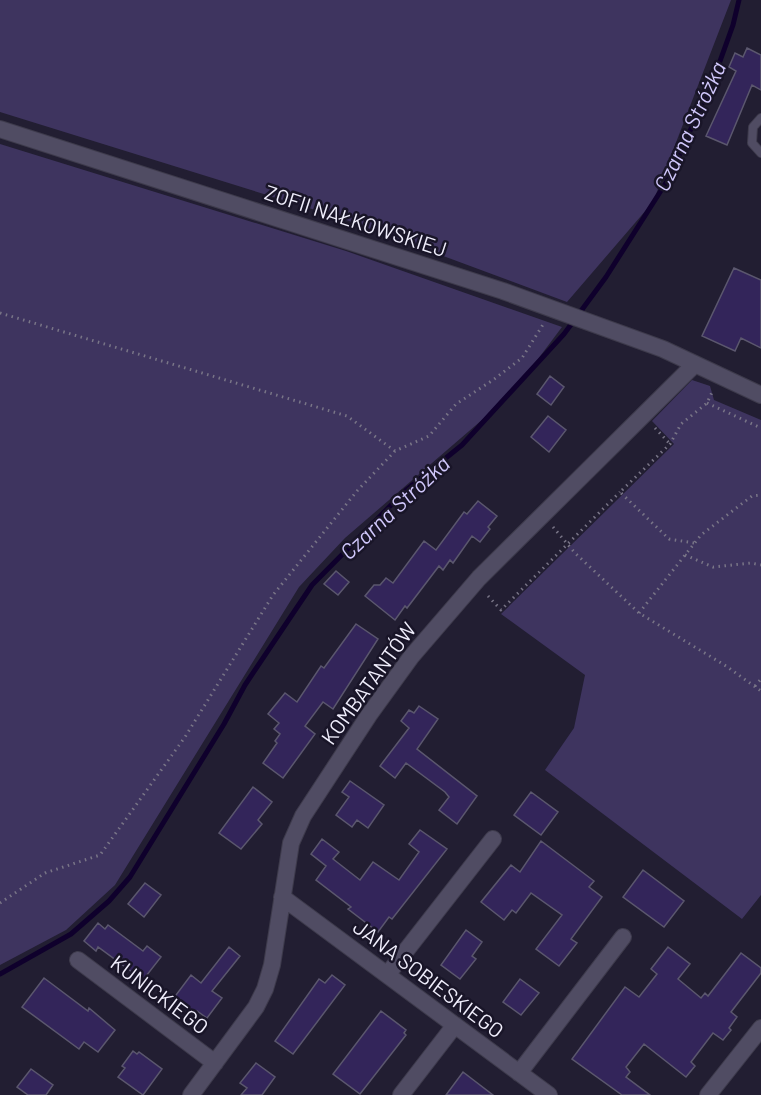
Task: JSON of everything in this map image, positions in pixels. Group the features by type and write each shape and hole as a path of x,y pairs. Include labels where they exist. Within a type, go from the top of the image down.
{"street":[{"name":"ZOFII NAŁKOWSKIEJ","path":"0,129 503,291 663,349 761,395"},
{"name":"KOMBATANTÓW","path":"190,1095 256,1008 266,989 291,843 303,816 369,715 411,657 476,582 695,364"},
{"path":"387,975 493,839"},
{"name":"JANA SOBIESKIEGO","path":"282,897 549,1095"},
{"path":"519,1073 622,937"},
{"name":"KUNICKIEGO","path":"78,960 215,1063"},
{"path":"401,1095 455,1025"},
{"path":"708,1095 761,1028"}],"lane":[{"path":"761,118 753,127 752,143 761,153"}],"path":[{"path":"0,903 45,873 100,855 185,737 273,595 357,491 394,451 429,436 456,404 522,358 560,312"},
{"path":"0,314 347,416 394,451"},
{"path":"476,582 501,610 670,444 681,424 707,404 719,375"},
{"path":"707,404 761,428"},
{"path":"643,415 670,444"},
{"path":"620,492 669,538 694,543"},
{"path":"639,613 701,535 752,496 761,495"},
{"path":"543,514 568,545 639,613 761,691"},
{"path":"685,555 713,567 751,563 761,565"},
{"path":"755,686 761,679"}],"shaded area":[{"path":"0,0 731,0 653,202 567,302 341,218 0,112"},
{"path":"0,144 346,251 562,327 511,395 345,538 299,587 115,885 66,930 0,965"},
{"path":"692,380 710,386 714,400 761,420 761,895 742,919 545,770 574,728 585,675 501,614 674,444 652,421"}],"building":[{"path":"747,48 761,55 761,90 752,85 727,145 706,136 736,71 729,67 735,53 743,57"},
{"path":"734,268 761,280 761,348 741,338 735,351 702,336"},
{"path":"550,376 564,387 551,405 537,394"},
{"path":"548,416 566,430 549,452 531,437"},
{"path":"478,501 497,516 488,527 490,529 480,542 472,536 453,563 450,560 443,570 439,566 395,620 365,596 374,585 380,585 386,578 393,583 424,541 436,550 464,512 467,514"},
{"path":"336,571 349,582 338,595 324,584"},
{"path":"356,624 378,639 333,709 323,702 305,726 315,734 283,778 263,763 277,743 275,741 280,734 274,729 279,723 268,714 285,693 297,702 321,666 324,668"},
{"path":"419,706 438,719 417,749 477,796 457,824 439,810 449,797 445,792 406,763 395,778 380,766 409,728 401,721 409,710 414,713"},
{"path":"350,781 384,805 368,828 357,820 352,827 336,815 349,797 342,792"},
{"path":"253,787 272,802 258,820 262,824 241,849 219,833"},
{"path":"531,792 558,812 541,835 514,815"},
{"path":"420,830 447,849 392,919 389,917 378,932 348,909 351,907 316,880 326,866 311,854 322,839 339,852 333,859 360,880 373,862 399,880 419,852 409,844"},
{"path":"541,841 594,881 589,887 602,897 571,939 577,943 559,966 536,949 562,915 531,893 516,913 512,910 504,920 481,902 511,865 520,872"},
{"path":"643,870 684,901 664,927 623,897"},
{"path":"145,883 161,895 144,917 128,904"},
{"path":"98,923 105,929 108,925 143,951 147,946 161,957 143,980 98,947 96,951 84,941"},
{"path":"466,930 482,942 472,956 476,959 460,979 441,965"},
{"path":"229,947 240,956 212,991 222,998 207,1018 197,1011 194,1015 173,999 191,975 201,983"},
{"path":"668,947 690,964 678,979 701,998 705,993 708,996 741,953 761,968 761,973 731,1012 737,1017 729,1028 731,1030 723,1040 713,1033 691,1062 695,1066 686,1077 644,1044 626,1067 630,1072 626,1077 650,1095 622,1095 572,1059 625,987 639,997 657,974 651,969"},
{"path":"332,975 345,985 293,1054 275,1041 319,979 325,983"},
{"path":"44,978 88,1011 89,1008 115,1030 98,1052 84,1042 79,1049 22,1007"},
{"path":"520,979 539,993 521,1015 503,1002"},
{"path":"381,1011 406,1030 404,1033 406,1035 360,1094 333,1074"},
{"path":"133,1051 137,1054 139,1052 162,1069 143,1095 118,1077 125,1068 122,1066"},
{"path":"256,1063 275,1077 262,1095 241,1095 247,1088 240,1083"},
{"path":"31,1069 53,1085 46,1095 28,1095 17,1087"},
{"path":"463,1072 493,1095 446,1095"}],"waterway":[{"name":"Czarna Stróżka","path":"0,974 71,934 109,901 130,877 224,724 245,685 312,585 405,491 462,445 564,334 606,277 669,178 715,75 733,25 739,0"}]}
